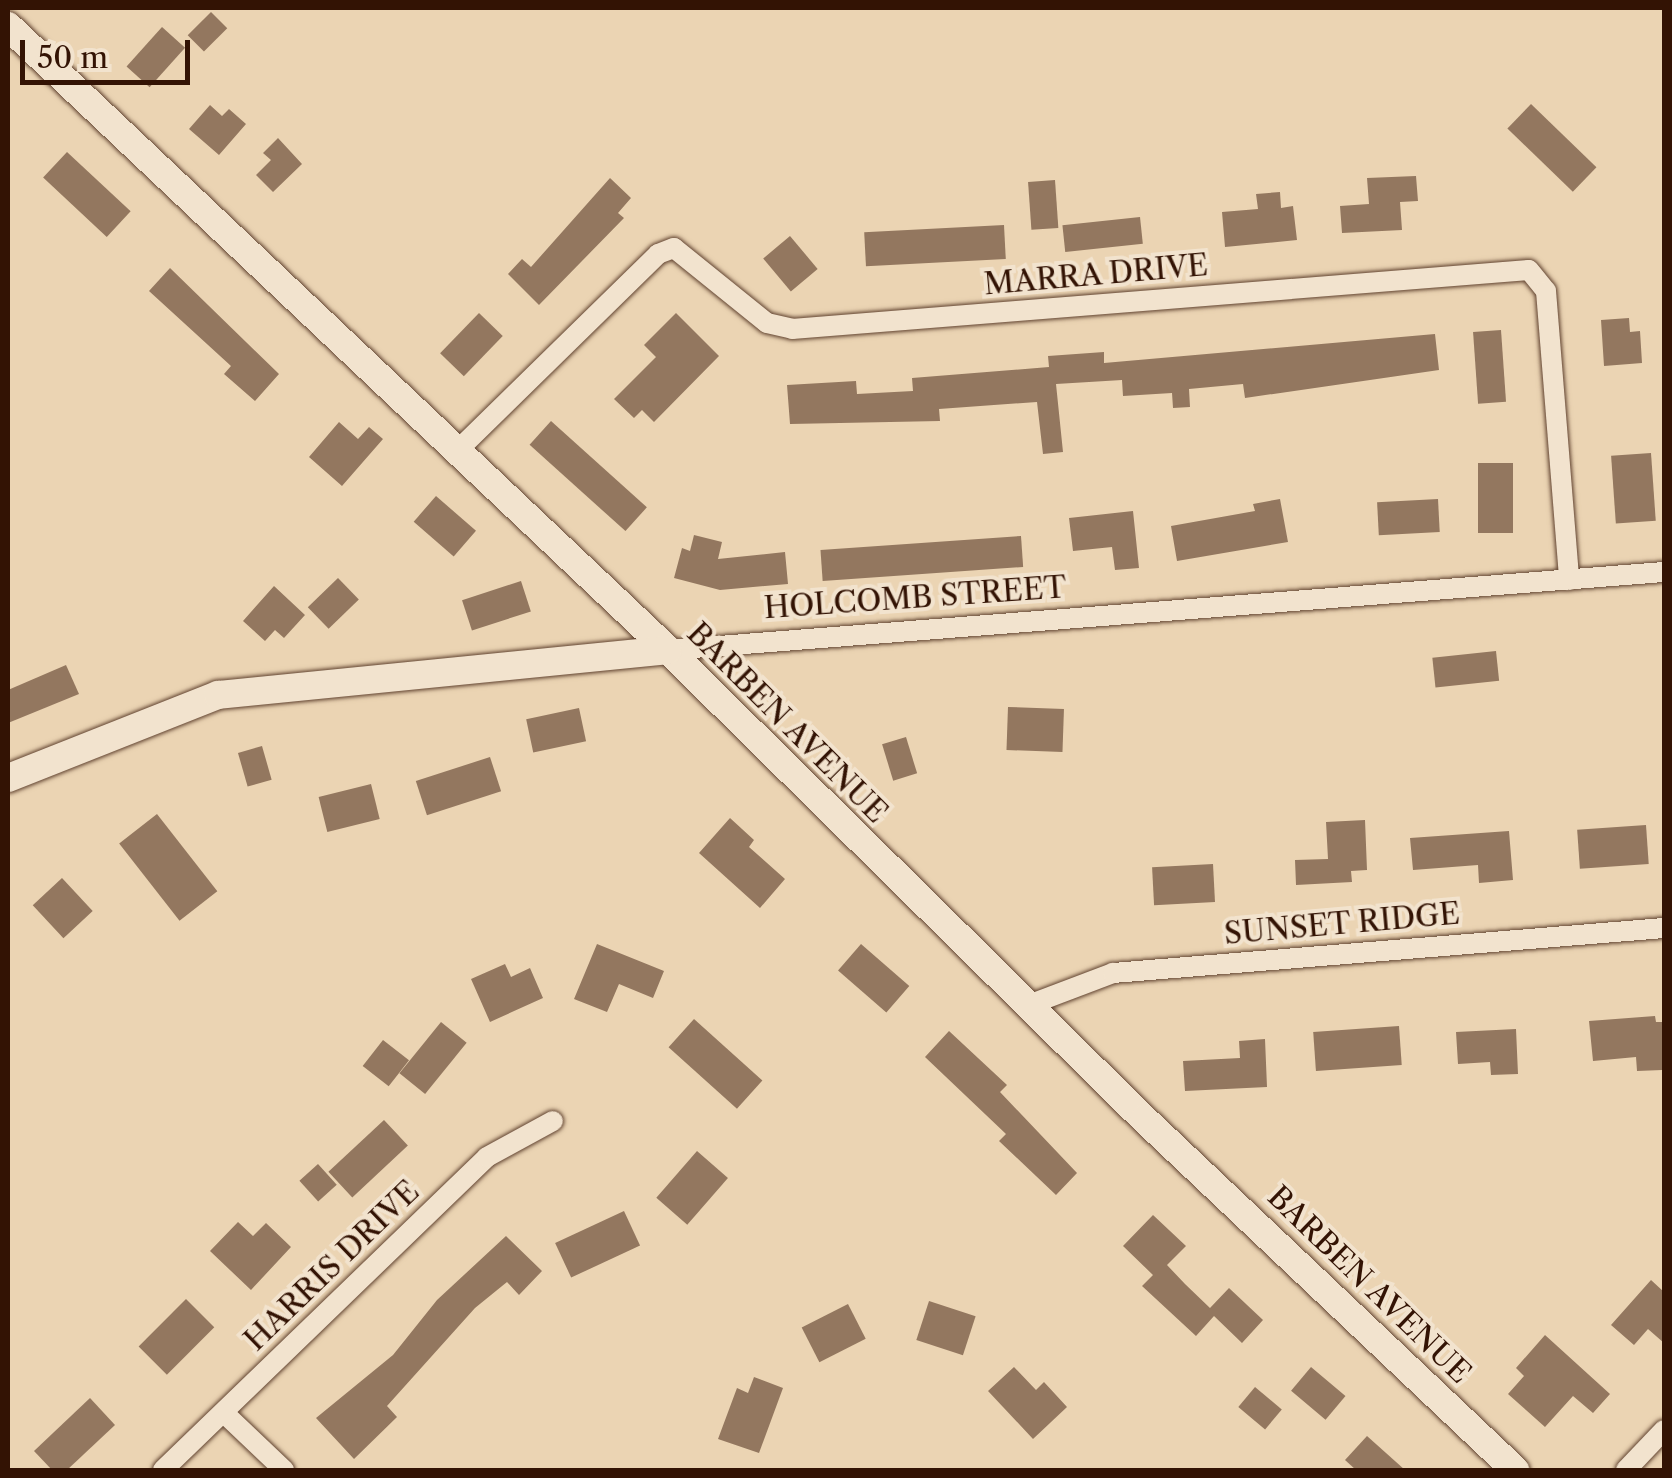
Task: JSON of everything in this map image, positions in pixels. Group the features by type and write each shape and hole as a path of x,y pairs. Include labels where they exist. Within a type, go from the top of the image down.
{"street":[{"name":"BARBEN AVENUE","path":"8,26 668,650 1515,1470"},
{"name":"MARRA DRIVE","path":"458,450 658,254 674,248 768,323 792,329 1529,270 1546,291 1569,580"},
{"name":"HOLCOMB STREET","path":"8,778 218,695 668,650 1664,572"},
{"name":"SUNSET RIDGE","path":"1030,1004 1113,972 1664,928"},
{"name":"HARRIS DRIVE","path":"163,1470 487,1157 554,1120"},
{"path":"224,1413 284,1470"},
{"path":"1626,1470 1664,1430"}],"building":[{"path":"211,12 227,28 204,52 188,35"},
{"path":"162,27 185,48 150,87 127,66"},
{"path":"1531,104 1596,167 1573,192 1507,128"},
{"path":"210,105 222,116 229,109 246,124 219,155 189,129"},
{"path":"278,138 302,164 273,192 256,175 271,160 263,153"},
{"path":"67,152 131,211 107,237 43,178"},
{"path":"1416,176 1418,201 1400,202 1402,230 1342,233 1340,206 1369,204 1367,178"},
{"path":"610,178 631,198 618,213 624,218 539,305 508,274 522,259 531,267"},
{"path":"1055,180 1058,228 1031,230 1028,182"},
{"path":"1280,192 1281,208 1293,206 1297,240 1225,247 1222,212 1258,209 1256,194"},
{"path":"1140,217 1143,244 1065,252 1062,225"},
{"path":"1004,225 1006,259 866,266 864,232"},
{"path":"790,236 818,269 791,291 763,258"},
{"path":"170,268 279,374 255,401 224,374 231,366 149,291"},
{"path":"479,313 503,336 464,376 440,353"},
{"path":"676,313 719,356 654,422 642,410 634,418 614,399 656,357 644,345"},
{"path":"1629,318 1630,332 1640,331 1642,363 1604,366 1601,320"},
{"path":"1501,330 1506,402 1478,404 1473,332"},
{"path":"1435,334 1439,370 1245,398 1243,384 1189,389 1190,407 1173,408 1172,393 1123,396 1122,380 1056,384 1063,452 1043,454 1037,402 939,409 940,421 790,424 787,385 856,381 857,394 913,391 912,378 1049,367 1048,356 1104,352 1104,363"},
{"path":"551,421 647,507 625,531 530,445"},
{"path":"339,422 358,439 369,427 383,439 342,486 309,457"},
{"path":"1651,453 1656,521 1616,524 1611,456"},
{"path":"1478,463 1513,463 1513,533 1478,533"},
{"path":"436,496 476,531 454,556 414,522"},
{"path":"1280,499 1288,542 1177,561 1171,526 1255,511 1253,504"},
{"path":"1438,499 1440,532 1379,535 1377,502"},
{"path":"1133,511 1139,568 1115,570 1112,547 1073,551 1069,518"},
{"path":"694,535 722,542 718,559 785,552 788,584 720,590 674,578 682,548 690,551"},
{"path":"1021,536 1023,567 823,581 820,550"},
{"path":"338,578 359,600 329,629 308,607"},
{"path":"521,581 531,611 472,631 462,600"},
{"path":"274,586 305,615 284,638 275,630 265,641 243,621"},
{"path":"1496,651 1499,681 1435,688 1432,658"},
{"path":"66,665 79,694 8,723 8,690"},
{"path":"1008,707 1064,709 1062,752 1006,750"},
{"path":"579,708 586,741 533,752 526,719"},
{"path":"906,737 917,773 893,781 882,744"},
{"path":"262,746 272,780 248,787 238,753"},
{"path":"490,757 501,791 427,815 416,781"},
{"path":"371,784 380,819 327,832 319,797"},
{"path":"157,814 217,891 180,921 119,844"},
{"path":"730,818 754,840 749,847 785,879 760,908 699,853"},
{"path":"1365,820 1367,870 1351,871 1352,882 1296,885 1295,860 1328,859 1326,822"},
{"path":"1646,825 1649,864 1580,869 1577,830"},
{"path":"1509,831 1513,880 1479,883 1478,865 1413,870 1410,838"},
{"path":"1213,864 1215,902 1154,905 1152,867"},
{"path":"62,878 93,911 63,938 33,905"},
{"path":"597,944 664,971 653,998 619,984 607,1012 574,999"},
{"path":"861,944 909,986 886,1012 838,970"},
{"path":"505,964 511,977 530,968 543,998 490,1022 471,979"},
{"path":"1655,1016 1656,1022 1664,1022 1662,1070 1637,1071 1636,1057 1593,1061 1589,1021"},
{"path":"694,1019 762,1081 737,1109 669,1047"},
{"path":"441,1022 467,1043 425,1094 399,1073"},
{"path":"1399,1026 1402,1065 1316,1071 1313,1032"},
{"path":"1516,1029 1518,1074 1491,1075 1490,1062 1458,1064 1456,1032"},
{"path":"949,1031 1007,1085 1000,1092 1077,1173 1056,1195 999,1141 1006,1134 925,1057"},
{"path":"1265,1039 1267,1087 1185,1091 1183,1061 1240,1058 1239,1041"},
{"path":"383,1040 409,1060 389,1086 363,1066"},
{"path":"384,1120 408,1146 352,1197 328,1172"},
{"path":"697,1151 728,1178 687,1225 656,1198"},
{"path":"318,1164 337,1185 318,1202 299,1181"},
{"path":"624,1211 640,1245 571,1278 555,1243"},
{"path":"1153,1215 1186,1246 1167,1265 1210,1308 1229,1288 1263,1320 1242,1343 1214,1316 1196,1336 1142,1286 1153,1275 1123,1246"},
{"path":"238,1222 253,1236 266,1223 291,1247 251,1290 210,1251"},
{"path":"506,1236 542,1271 519,1295 507,1282 475,1308 387,1406 397,1417 354,1459 316,1418 393,1355 437,1300"},
{"path":"1651,1280 1664,1292 1664,1343 1648,1329 1634,1345 1611,1325"},
{"path":"186,1299 214,1327 167,1375 139,1346"},
{"path":"929,1301 976,1316 963,1355 916,1340"},
{"path":"848,1304 866,1339 819,1362 802,1328"},
{"path":"1545,1335 1610,1394 1593,1413 1573,1396 1545,1427 1508,1394 1524,1376 1516,1368"},
{"path":"1014,1367 1036,1390 1044,1382 1067,1407 1033,1439 988,1391"},
{"path":"1311,1367 1345,1396 1326,1420 1291,1391"},
{"path":"754,1377 783,1388 759,1453 718,1439 737,1388 748,1393"},
{"path":"1255,1387 1282,1409 1265,1429 1238,1407"},
{"path":"90,1398 115,1425 67,1470 52,1470 34,1451"},
{"path":"1367,1436 1405,1470 1356,1470 1345,1460"}]}
